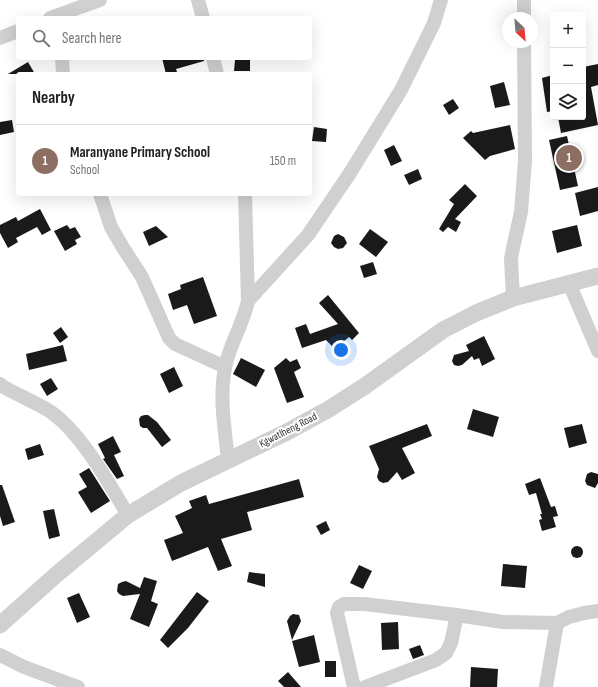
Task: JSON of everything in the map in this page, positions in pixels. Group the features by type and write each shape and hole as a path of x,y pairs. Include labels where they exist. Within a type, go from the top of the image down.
{"street":[{"path":"58,16 100,0"},
{"path":"198,0 202,16"},
{"path":"248,301 308,235 350,173 401,90 434,23 440,0"},
{"path":"524,0 524,12"},
{"path":"0,38 16,32"},
{"path":"513,298 511,259 512,248 522,206 525,161 524,48"},
{"path":"62,60 62,72"},
{"path":"214,60 216,72"},
{"path":"101,196 111,227 142,277 169,338 175,344 225,367"},
{"path":"228,460 223,404 225,367 245,314 248,301 245,196"},
{"name":"Kgwatlheng Road","path":"0,626 57,574 128,515 182,483 287,432 329,409 365,386 443,330 476,313 513,298 598,276"},
{"path":"569,283 598,351"},
{"path":"0,384 50,411 66,424 81,441 128,515"},
{"path":"354,687 337,613 339,607 344,604 364,604 503,622 557,623 569,617 598,611"},
{"path":"365,687 436,660 446,653 451,643 457,615"},
{"path":"546,687 557,623"},
{"path":"0,654 24,667 78,687"}],"building":[{"path":"162,60 204,60 176,69 177,72 166,72"},
{"path":"235,60 250,60 250,71 234,71"},
{"path":"28,62 34,72 16,72 16,74 8,74"},
{"path":"598,64 598,85 591,87 598,125 561,133 559,120 586,120 586,66"},
{"path":"550,76 550,112 547,112 542,78"},
{"path":"504,82 510,105 495,108 490,86"},
{"path":"453,99 459,108 449,115 443,105"},
{"path":"12,120 14,132 0,135 0,122"},
{"path":"510,125 515,149 490,156 485,160 463,138 471,131 473,133"},
{"path":"314,127 327,129 326,142 312,141"},
{"path":"567,136 578,186 560,190 549,140"},
{"path":"394,145 402,161 391,166 384,150"},
{"path":"418,169 422,179 409,185 404,175"},
{"path":"465,184 477,196 455,219 461,222 456,232 448,227 443,232 439,229 454,204 449,200"},
{"path":"598,187 598,211 580,216 575,193"},
{"path":"40,209 51,230 42,235 37,227 16,238 18,242 8,248 0,233 0,225 16,217 18,221"},
{"path":"67,225 70,229 75,227 81,237 75,240 77,244 65,251 54,231"},
{"path":"577,225 582,246 557,253 552,231"},
{"path":"156,226 168,237 149,246 143,232"},
{"path":"370,229 388,242 376,257 359,244"},
{"path":"338,234 344,237 347,243 343,248 338,249 331,243 334,236"},
{"path":"373,262 377,274 364,278 360,266"},
{"path":"203,277 217,316 194,324 187,305 173,310 168,294 181,289 180,285"},
{"path":"328,295 359,333 352,340 349,337 335,349 326,340 302,348 295,328 306,324 310,334 338,324 319,303"},
{"path":"61,327 68,337 60,343 53,333"},
{"path":"484,336 495,359 482,366 479,358 474,360 472,356 462,365 454,365 452,361 454,355 469,351 466,345"},
{"path":"63,345 67,361 29,370 26,354"},
{"path":"241,358 265,370 256,387 233,374"},
{"path":"286,358 290,362 297,359 301,368 294,372 304,397 287,403 274,368"},
{"path":"174,367 183,386 169,393 160,374"},
{"path":"51,378 58,389 47,396 40,384"},
{"path":"473,409 499,417 493,437 467,429"},
{"path":"148,415 157,422 171,440 162,447 147,428 140,426 139,419 141,416"},
{"path":"427,424 432,436 402,448 415,473 402,480 397,472 388,482 383,483 379,481 377,477 379,469 369,446"},
{"path":"582,424 587,443 569,448 564,428"},
{"path":"113,436 121,452 114,455 124,476 117,479 103,459 105,458 98,444"},
{"path":"40,444 44,455 28,460 25,449"},
{"path":"89,468 110,501 91,513 78,492 87,487 79,474"},
{"path":"591,472 598,474 598,483 595,488 587,485 585,481 587,474"},
{"path":"540,478 551,507 555,506 558,516 553,517 556,527 542,531 539,520 542,519 540,514 542,514 536,493 529,495 525,484"},
{"path":"299,479 304,497 247,512 252,530 221,539 232,566 218,571 208,547 172,561 164,540 183,533 175,516 192,508 189,501 206,495 209,504"},
{"path":"0,485 2,485 15,522 3,526 0,516"},
{"path":"54,509 60,536 49,539 43,511"},
{"path":"326,521 330,530 321,535 316,526"},
{"path":"575,546 579,546 583,552 579,558 575,558 571,554 571,550"},
{"path":"503,564 527,566 525,588 501,586"},
{"path":"359,565 372,571 363,589 350,583"},
{"path":"249,572 265,574 265,587 247,582"},
{"path":"144,577 157,581 151,601 158,604 149,627 130,619 140,594 123,596 117,591 118,584 126,581 140,588"},
{"path":"197,592 209,601 188,628 168,648 160,640"},
{"path":"79,593 90,617 77,623 67,598"},
{"path":"293,614 299,615 301,621 292,640 287,621"},
{"path":"398,622 399,649 382,650 381,623"},
{"path":"314,635 320,662 299,667 292,641"},
{"path":"420,645 424,655 413,659 409,649"},
{"path":"325,661 336,661 336,677 325,677"},
{"path":"471,667 498,669 497,687 470,687"},
{"path":"288,672 301,687 284,687 278,681"}],"place":[{"name":"Maranyane Primary School","path":"569,158"}]}
